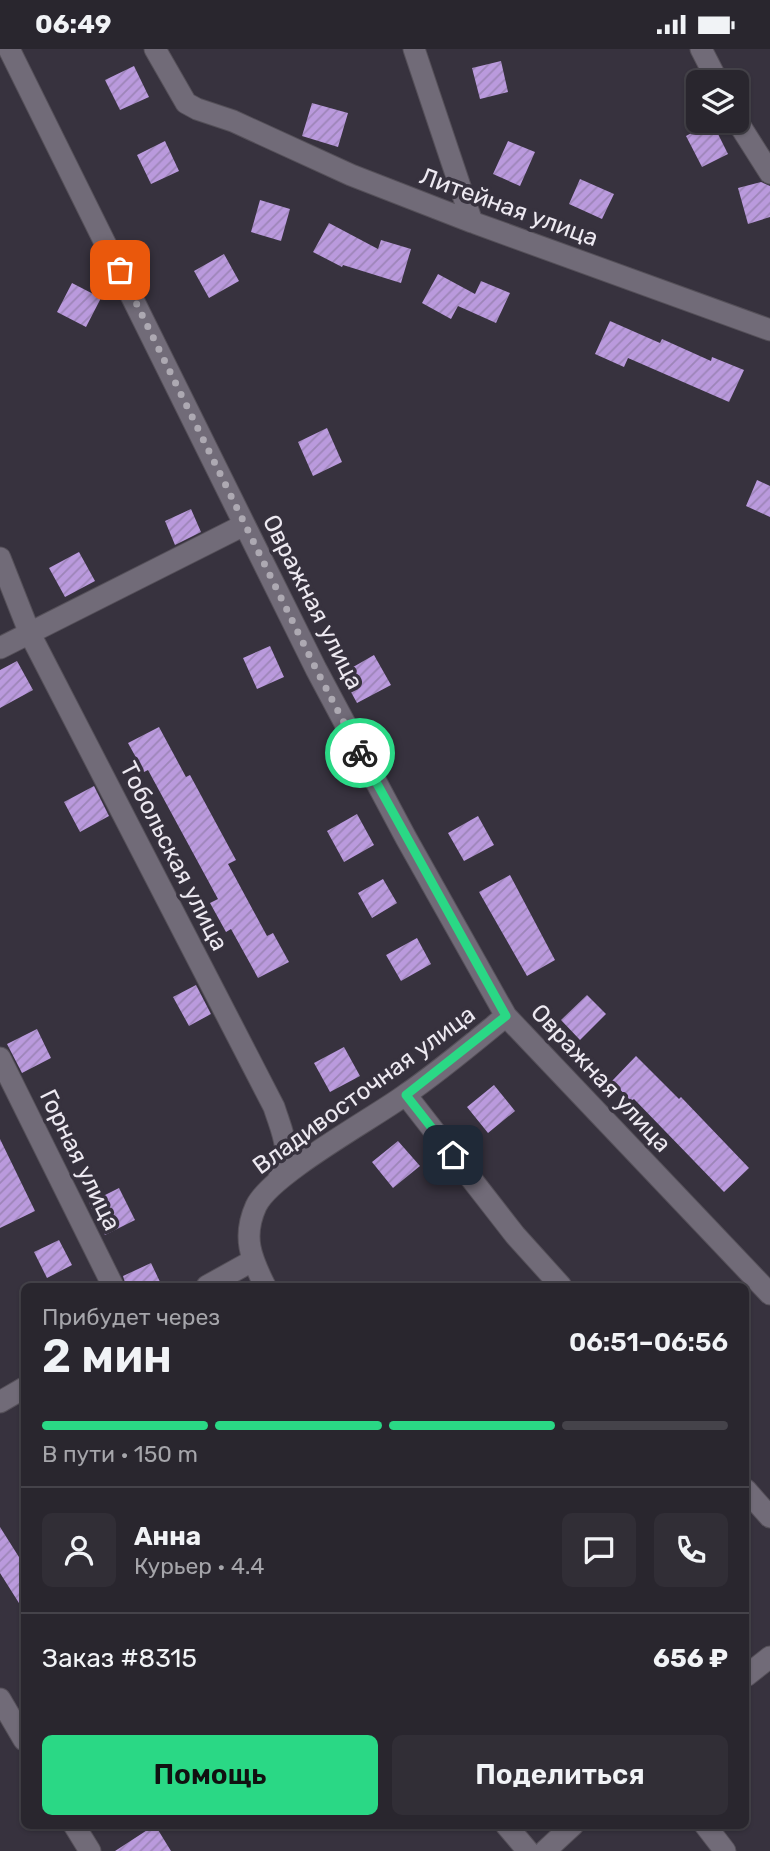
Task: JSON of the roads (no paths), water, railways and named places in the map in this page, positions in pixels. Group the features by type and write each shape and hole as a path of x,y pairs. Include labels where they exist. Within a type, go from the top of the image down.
{"street":[{"name":"Овражная улица","path":"9,49 244,525 361,754 506,1016 770,1294"},
{"name":"Литейная улица","path":"155,49 186,103 233,121 352,175 472,222 770,330"},
{"path":"414,49 472,222"},
{"path":"701,49 712,70"},
{"path":"745,133 770,173"},
{"path":"0,648 244,525"},
{"name":"Тобольская улица","path":"0,558 30,634 274,1107 286,1144 287,1160 278,1180"},
{"name":"Владивосточная улица","path":"263,1283 252,1261 247,1230 257,1203 278,1180 406,1095 506,1016"},
{"name":"Горная улица","path":"0,1058 112,1283"},
{"path":"406,1095 515,1234 558,1283"},
{"path":"212,1283 252,1261"},
{"path":"0,1402 21,1390"},
{"path":"749,1493 770,1517"},
{"path":"749,1674 770,1657"},
{"path":"0,1699 21,1735"},
{"path":"77,1829 90,1851"},
{"path":"509,1829 528,1851"},
{"path":"545,1851 569,1829"},
{"path":"708,1829 725,1851"}]}
